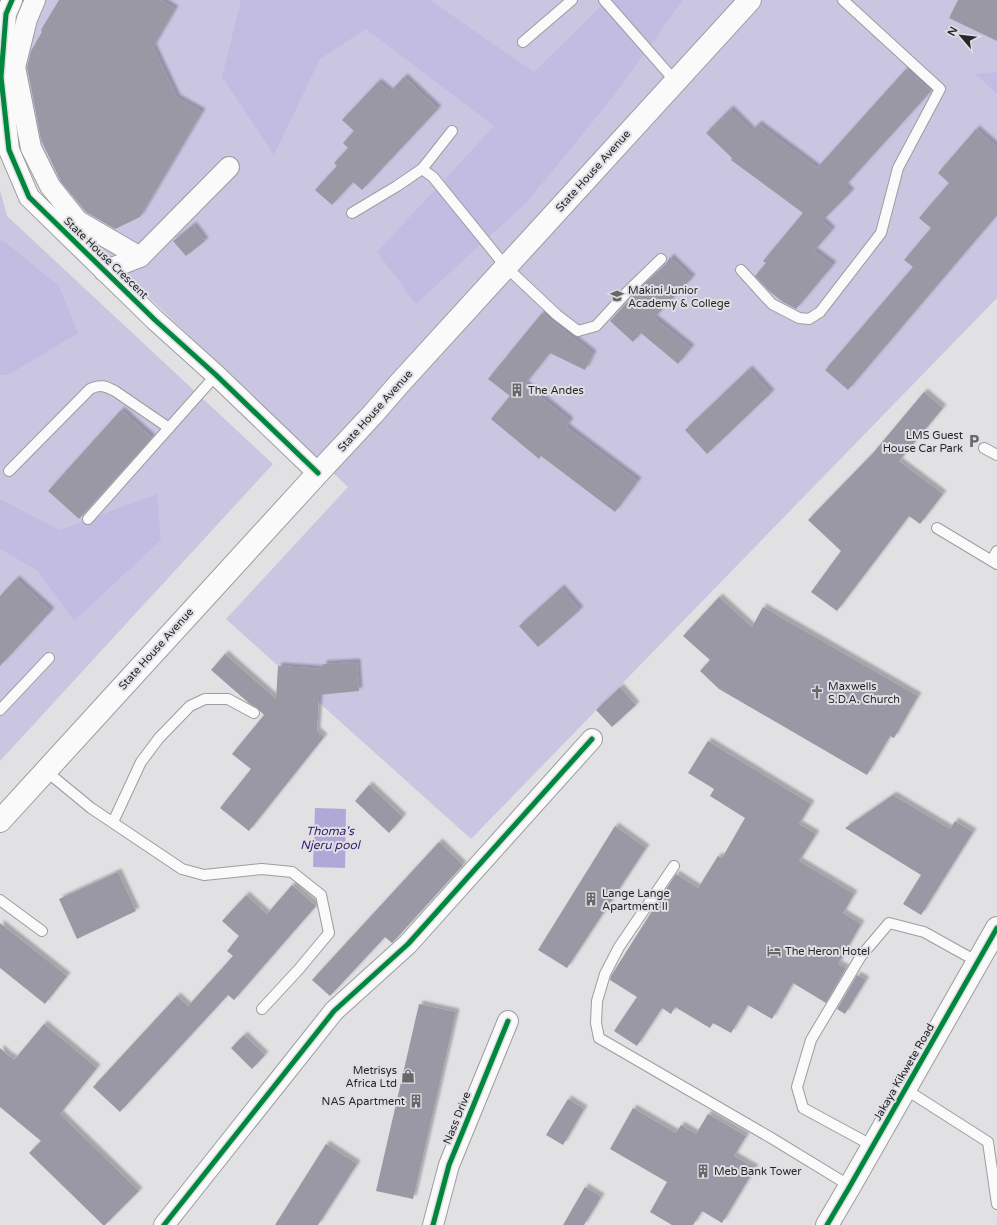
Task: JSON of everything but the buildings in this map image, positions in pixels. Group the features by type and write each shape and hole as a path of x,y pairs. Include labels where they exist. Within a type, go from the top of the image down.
{"main road":[{"name":"State House Avenue","path":"0,821 318,473 374,414 399,384 750,0"},
{"name":"Jakaya Kikwete Road","path":"827,1225 997,928"}],"street":[{"name":"State House Crescent","path":"12,0 6,14 1,77 9,150 29,197 155,320 216,375 318,473"},
{"path":"35,0 27,19 15,67 31,148 50,186 78,221 140,257"},
{"path":"104,271 140,257 229,167"},
{"path":"164,1225 334,1010 408,944 592,739"},
{"name":"Nass Drive","path":"433,1225 449,1166 508,1022"}],"lane":[{"path":"523,42 572,0"},
{"path":"604,0 675,81"},
{"path":"741,270 772,304 799,318 809,319 820,312 881,233 898,168 940,89 843,0"},
{"path":"352,213 397,186 422,168 452,131"},
{"path":"422,168 433,177 506,267 557,315 578,331 596,326 628,291 661,259"},
{"path":"88,519 216,375"},
{"path":"9,471 90,389 98,386 106,386 169,428"},
{"path":"984,448 997,455"},
{"path":"938,528 994,562 997,551"},
{"path":"0,710 49,658"},
{"path":"112,822 141,762 159,738 190,706 205,699 228,699 254,713"},
{"path":"46,771 92,808 182,869 204,875 262,869 292,872 320,895 328,933 299,969 262,1009"},
{"path":"674,866 619,947 605,974 597,1001 596,1023 599,1038 773,1139 850,1186"},
{"path":"0,900 42,931"},
{"path":"873,1146 803,1108 797,1087 811,1040 861,956 889,923 924,932 978,962"},
{"path":"905,1089 992,1141 997,1204"}],"shaded area":[{"path":"20,0 997,0 997,298 471,839 226,619 348,487 58,211 8,83 16,5"},
{"path":"241,0 430,0 534,72 607,0 683,0 613,97 527,202 416,304 377,252 494,126 366,29 320,59 274,155 222,77"},
{"path":"997,72 997,94 975,74"},
{"path":"0,190 7,216 273,464 0,761"},
{"path":"0,238 59,286 78,333 8,375 0,375"},
{"path":"157,494 161,540 74,621 38,571 0,549 0,499 60,530"}],"water":[{"name":"Thoma's Njeru pool","path":"315,808 346,809 345,868 313,867"}],"cycle path":[{"path":"12,0 6,14 1,77 9,150 29,197 155,320 216,375 318,473"},
{"path":"164,1225 334,1011 408,944 592,739"},
{"path":"827,1225 997,928"},
{"path":"433,1225 449,1165 508,1021"}],"place":[{"name":"Makini Junior Academy & College","path":"617,296"},
{"name":"The Andes","path":"517,390"},
{"name":"LMS Guest House Car Park","path":"974,441"},
{"name":"Maxwells S.D.A. Church","path":"817,692"},
{"name":"Lange Lange Apartment II","path":"591,899"},
{"name":"The Heron Hotel","path":"774,951"},
{"name":"Metrisys Africa Ltd","path":"408,1076"},
{"name":"NAS Apartment","path":"416,1101"},
{"name":"Meb Bank Tower","path":"703,1171"}]}
